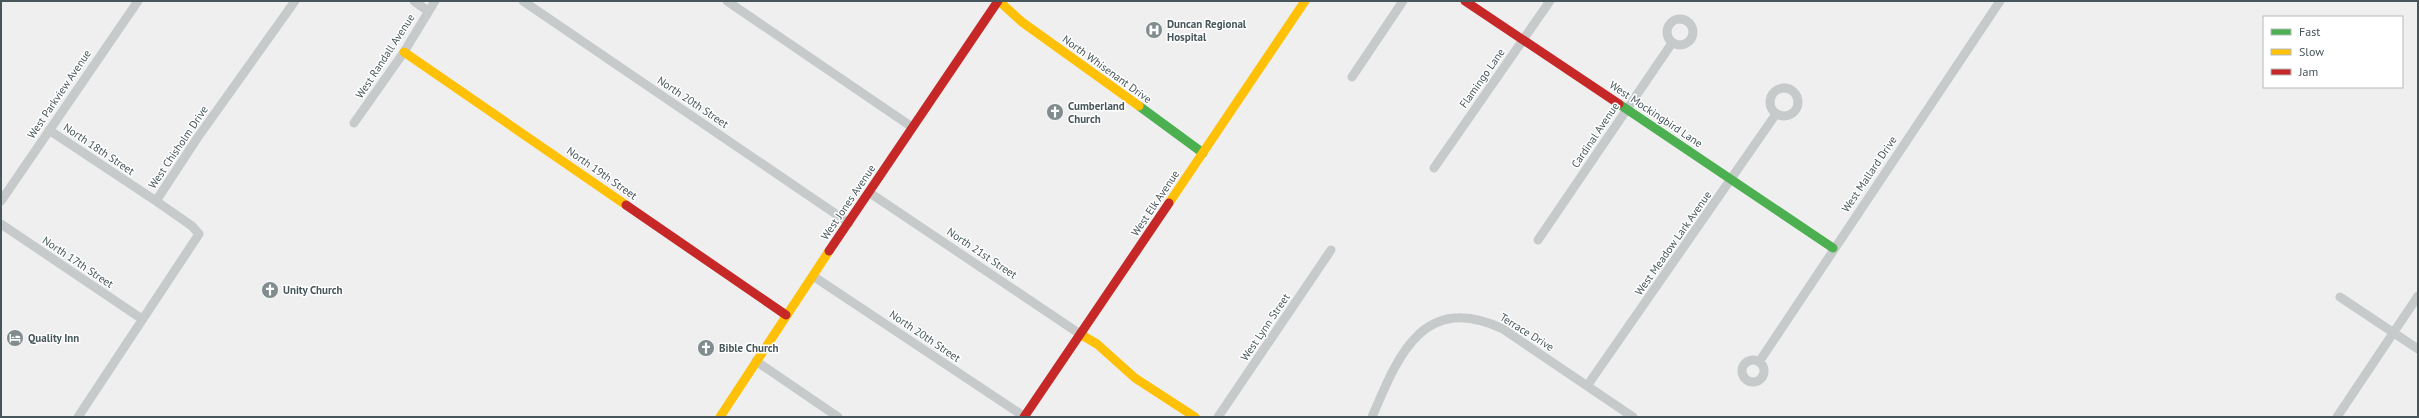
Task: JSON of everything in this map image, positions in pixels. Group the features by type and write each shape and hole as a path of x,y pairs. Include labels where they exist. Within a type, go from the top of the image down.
{"street":[{"name":"West Parkview Avenue","path":"1,201 138,1"},
{"name":"West Chisholm Drive","path":"78,417 199,234 192,226 156,201 198,137 295,1"},
{"path":"414,1 428,10"},
{"name":"West Randall Avenue","path":"354,123 404,52 428,10 435,1"},
{"name":"North 20th Street","path":"523,1 849,223"},
{"path":"727,1 912,127"},
{"name":"West Jones Avenue","path":"720,417 786,315 870,193 912,127 998,1"},
{"name":"North Whisenant Drive","path":"998,1 1022,22 1203,153"},
{"name":"West Elk Avenue","path":"1024,417 1305,1"},
{"path":"1352,77 1403,1"},
{"name":"West Mockingbird Lane","path":"1465,1 1733,179 1833,248"},
{"name":"Flamingo Lane","path":"1434,168 1550,1"},
{"name":"West Mallard Drive","path":"1759,362 1833,248 2000,1"},
{"name":"Cardinal Avenue","path":"1538,240 1672,43"},
{"name":"North 19th Street","path":"404,52 786,315"},
{"name":"West Meadow Lark Avenue","path":"1587,386 1733,179 1776,114"},
{"name":"North 18th Street","path":"49,130 156,201"},
{"name":"North 21st Street","path":"870,193 1080,334"},
{"name":"North 17th Street","path":"1,224 142,319"},
{"name":"West Lynn Street","path":"1218,417 1331,250"},
{"name":"North 20th Street","path":"813,276 1024,417"},
{"path":"2337,417 2418,296"},
{"path":"2340,298 2418,350"},
{"name":"Terrace Drive","path":"1372,417 1391,373 1404,350 1418,333 1433,324 1451,319 1488,322 1504,329 1633,417"},
{"path":"1080,334 1097,344 1135,378 1195,417"},
{"path":"756,361 838,417"}],"traffic: fast":[{"path":"1619,104 1833,248"},
{"path":"1139,106 1203,153"}],"traffic: slow":[{"path":"999,1 1022,22 1139,106"},
{"path":"1169,203 1305,1"},
{"path":"404,52 626,205"},
{"path":"720,417 829,251"},
{"path":"1080,334 1097,344 1135,378 1195,417"}],"traffic: jam":[{"path":"829,251 998,1"},
{"path":"1465,1 1619,104"},
{"path":"1024,417 1169,203"},
{"path":"626,205 786,315"}],"place":[{"name":"Duncan Regional Hospital","path":"1154,30"},
{"name":"Cumberland Church","path":"1055,112"},
{"name":"Unity Church","path":"270,290"},
{"name":"Quality Inn","path":"15,338"},
{"name":"Bible Church","path":"706,348"}]}
